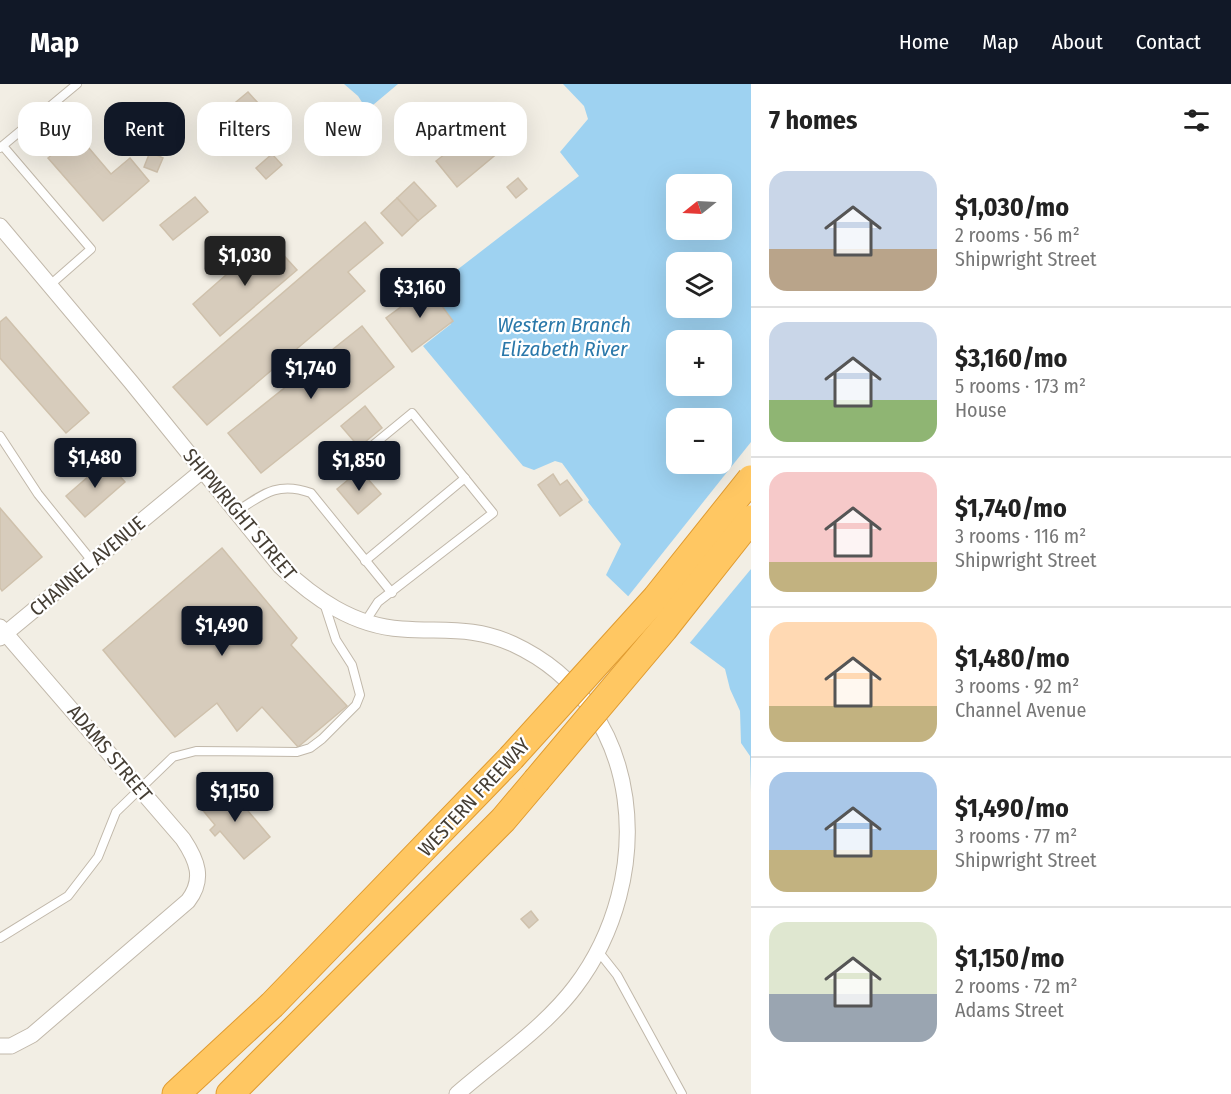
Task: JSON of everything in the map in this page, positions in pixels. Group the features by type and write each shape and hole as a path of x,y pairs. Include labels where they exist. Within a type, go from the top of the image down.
{"highway":[{"name":"WESTERN FREEWAY","path":"176,1094 280,997 512,758 656,598 751,479"},
{"name":"WESTERN FREEWAY","path":"230,1094 503,820 664,629 751,519"}],"street":[{"name":"SHIPWRIGHT STREET","path":"0,226 280,566 324,603 365,622 402,629 470,630 513,644 562,674 591,707 611,748 625,802 629,838 620,898 598,951 574,987 551,1013 457,1094"},
{"name":"CHANNEL AVENUE","path":"2,632 202,471"},
{"name":"ADAMS STREET","path":"0,1046 25,1040 39,1029 188,901 199,880 198,868 183,839 2,632"}],"lane":[{"path":"50,285 91,249 1,147 77,84"},
{"path":"365,622 378,602 493,513 412,413 367,450"},
{"path":"0,436 38,494 92,561"},
{"path":"365,561 465,478"},
{"path":"236,512 270,490 294,487 311,494 392,593"},
{"path":"0,938 68,896 98,857 116,812 173,757 185,752 297,752 310,748 356,705 360,695 359,684 336,640 324,603"},
{"path":"598,951 616,975 682,1094"}],"water":[{"path":"344,84 398,84 377,102 362,102"},
{"name":"Western Branch Elizabeth River","path":"563,84 751,84 751,792 750,756 741,743 740,711 730,689 725,669 631,599 606,575 621,544 588,502 589,500 562,463 555,461 534,470 523,466 423,346 451,324 427,293 579,176 560,152 588,119 584,106"}],"pier":[{"path":"751,442 751,569 688,645 626,599 726,474 732,474 732,466"}],"building":[{"path":"248,92 257,102 236,102"},
{"path":"92,152 111,174 130,158 149,181 103,221 48,158 50,156 92,156"},
{"path":"148,156 163,158 157,172 144,167"},
{"path":"270,156 274,156 282,165 266,179 256,168"},
{"path":"442,156 494,156 457,187 436,161"},
{"path":"518,178 527,189 516,198 507,187"},
{"path":"414,182 436,206 418,221 397,198"},
{"path":"195,197 208,212 173,240 160,225"},
{"path":"397,198 418,221 402,236 381,213"},
{"path":"365,222 383,243 348,272 365,291 207,425 173,387"},
{"path":"268,238 297,270 220,336 193,304"},
{"path":"428,287 453,321 412,352 386,318"},
{"path":"6,317 89,413 66,433 0,358 0,322"},
{"path":"362,326 394,367 261,473 228,433"},
{"path":"365,406 382,428 359,447 341,426"},
{"path":"106,461 125,482 85,517 66,496"},
{"path":"360,470 381,494 358,514 337,489"},
{"path":"553,474 560,485 567,480 582,500 560,516 538,485"},
{"path":"0,508 42,557 2,591 0,588"},
{"path":"222,548 297,638 291,645 347,706 298,747 262,707 237,731 217,703 175,737 103,650"},
{"path":"227,786 270,837 244,859 220,831 215,836 210,830 215,825 201,808"},
{"path":"531,911 538,920 529,928 521,919"}]}
